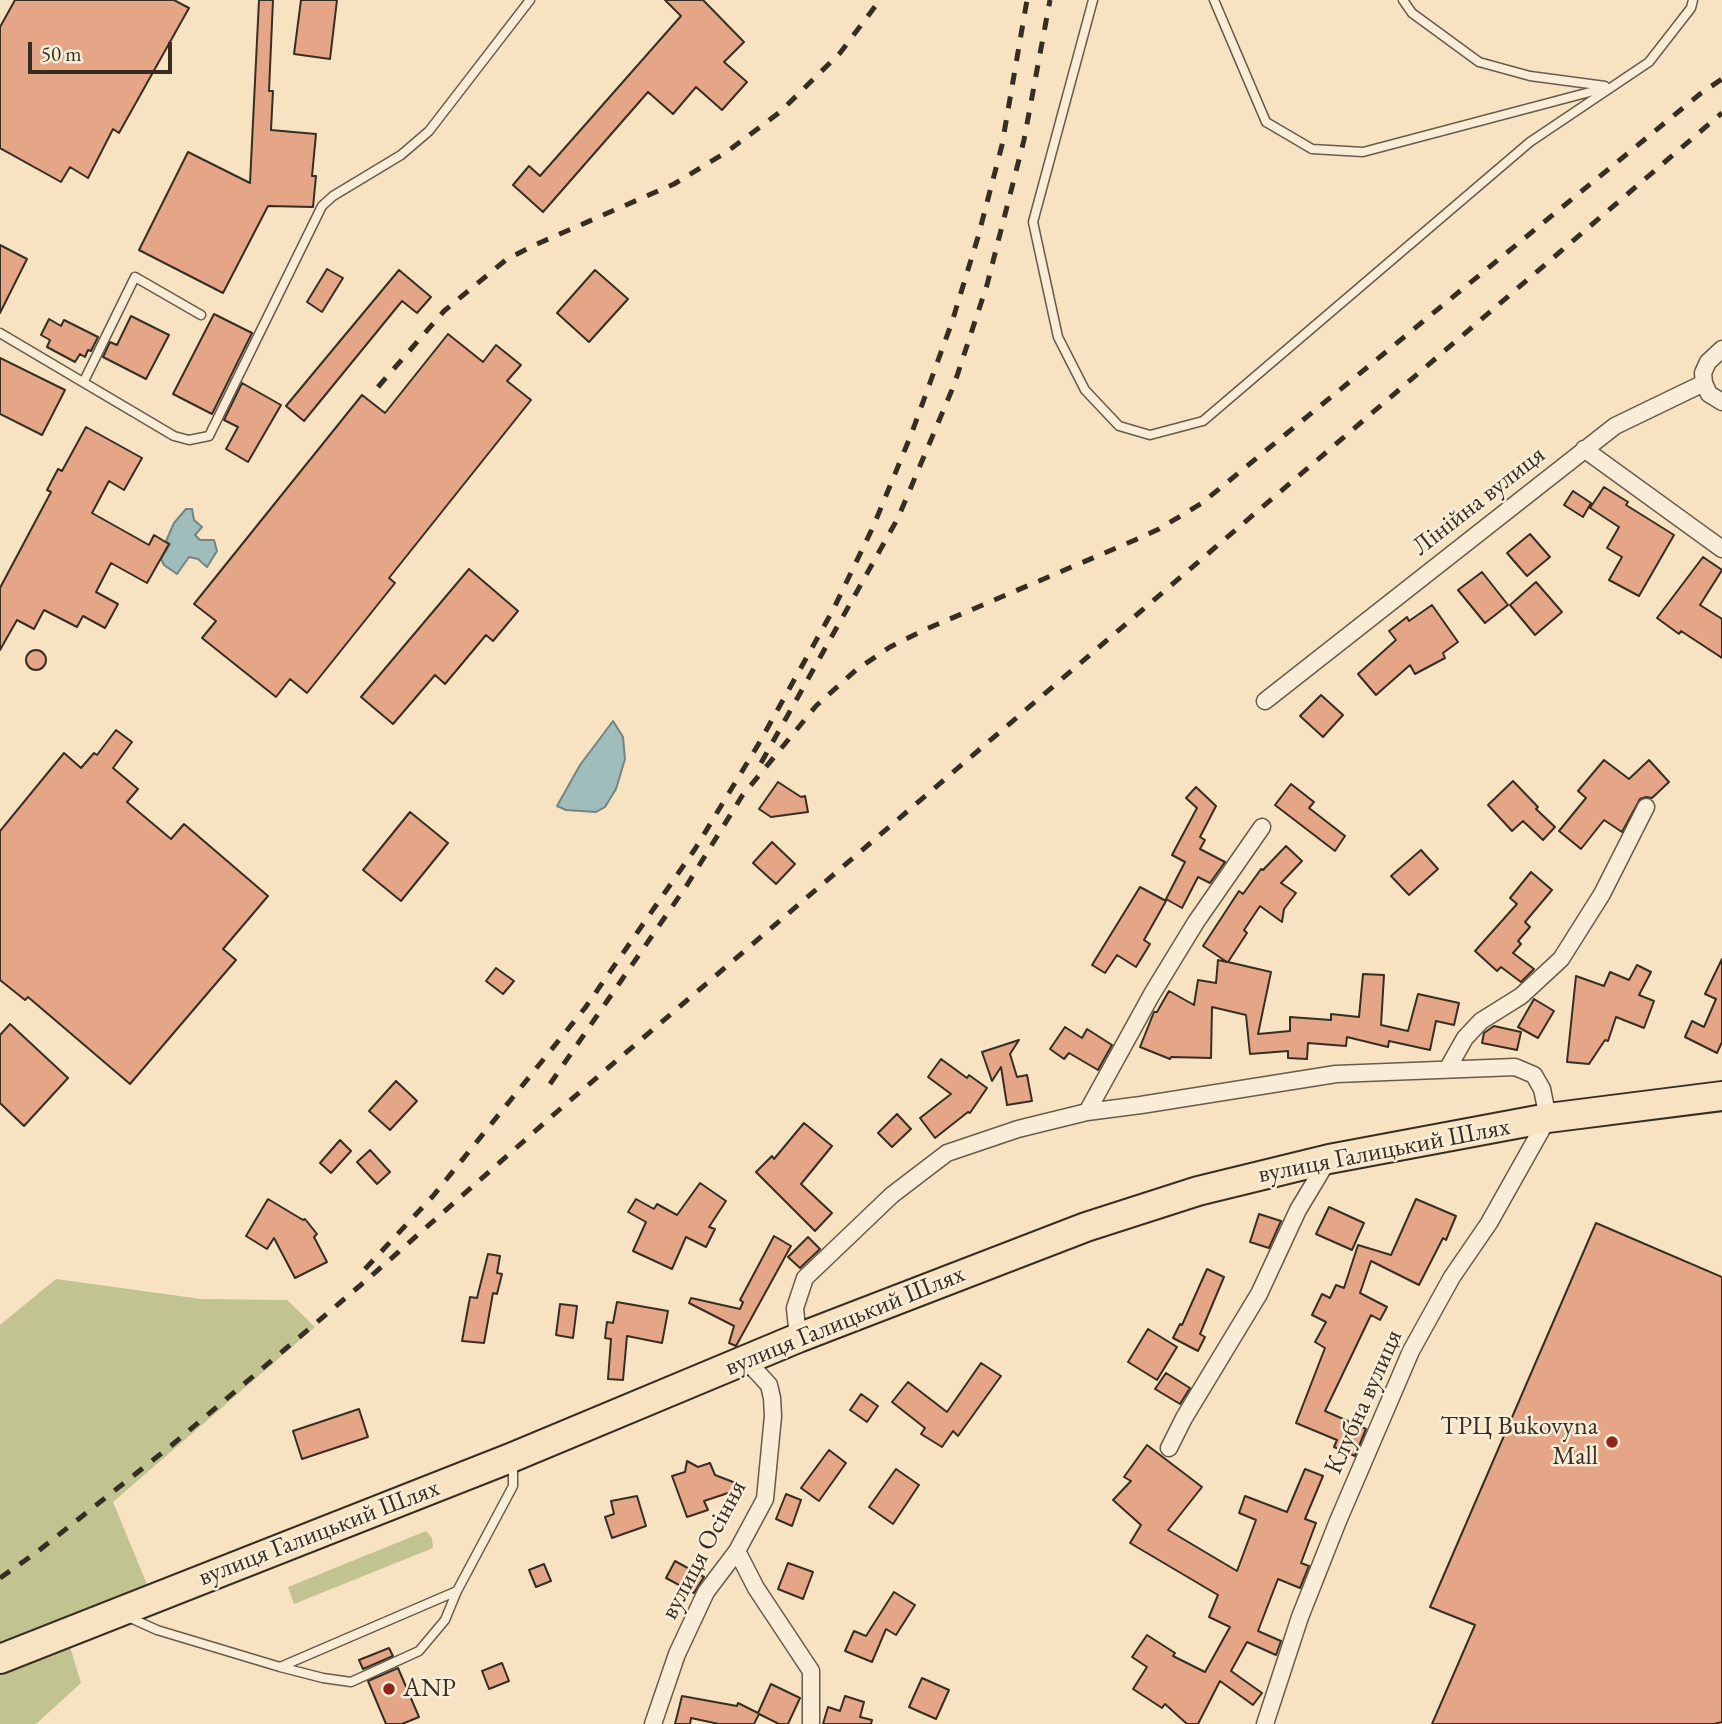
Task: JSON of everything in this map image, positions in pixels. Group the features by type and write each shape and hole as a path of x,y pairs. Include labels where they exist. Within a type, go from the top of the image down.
{"highway":[{"name":"вулиця Галицький Шлях","path":"0,1659 513,1457 798,1338 1086,1227 1198,1191 1329,1159 1548,1118 1722,1096"}],"street":[{"path":"1722,349 1708,362 1703,373 1709,394 1722,402"},
{"name":"Лінійна вулиця","path":"1265,701 1615,426 1704,383"},
{"path":"1584,449 1722,549"},
{"path":"1448,1068 1465,1038 1481,1021 1521,996 1561,958 1602,894 1646,807"},
{"path":"1087,1112 1152,994 1196,922 1262,827"},
{"path":"798,1338 795,1308 805,1278 892,1195 947,1153 1018,1129 1087,1112 1336,1074 1448,1068 1515,1067 1534,1074 1542,1089 1548,1118"},
{"name":"Клубна вулиця","path":"1265,1724 1300,1617 1411,1351 1452,1277 1489,1223 1548,1118"},
{"path":"1169,1448 1259,1294 1298,1210 1329,1159"},
{"name":"вулиця Осіння","path":"653,1724 677,1654 706,1592 737,1550 765,1499 773,1416 768,1385 746,1360"},
{"path":"737,1550 756,1588 811,1671 811,1724"}],"lane":[{"path":"0,333 174,436 189,440 209,436 322,206 333,196 401,155 429,131 530,0"},
{"path":"1093,0 1032,222 1058,337 1085,390 1119,426 1150,435 1203,421 1530,142 1649,62 1691,8 1693,0"},
{"path":"1214,0 1266,122 1312,149 1363,152 1611,86"},
{"path":"1403,0 1412,13 1479,62 1530,76 1611,86"},
{"path":"84,381 135,277 201,315"},
{"path":"117,1612 157,1630 280,1667 351,1682 419,1651 445,1620 457,1591 513,1486 513,1457"},
{"path":"280,1667 457,1591"}],"green space":[{"path":"56,1279 201,1299 287,1300 315,1327 113,1502 153,1599 67,1637 81,1683 36,1724 0,1724 0,1325"},
{"path":"426,1531 432,1538 433,1548 294,1604 288,1587"}],"water":[{"path":"186,509 192,509 194,520 202,527 195,535 200,540 214,540 217,551 207,567 198,559 189,557 177,574 164,565 161,559 170,544 166,541 174,523"},
{"path":"613,721 623,737 625,759 616,789 605,807 596,812 566,810 557,806 580,765"}],"building":[{"path":"15,0 174,0 189,8 119,133 113,129 88,178 70,167 61,182 0,148 0,27"},
{"path":"259,0 273,0 269,91 273,91 271,130 316,134 312,176 316,176 313,207 268,206 223,293 139,250 188,152 250,183"},
{"path":"301,0 337,0 330,59 294,54"},
{"path":"665,0 703,0 744,42 724,62 747,82 722,110 696,87 673,114 648,92 543,212 513,185 529,166 540,176 681,16"},
{"path":"0,245 27,259 0,313"},
{"path":"327,269 343,278 322,312 307,302"},
{"path":"399,270 431,297 417,313 402,301 304,421 286,406"},
{"path":"595,270 628,299 589,342 557,313"},
{"path":"214,314 252,333 212,414 173,394"},
{"path":"131,316 169,335 146,379 103,357 110,342 117,345"},
{"path":"49,319 61,326 64,320 98,337 91,351 88,350 85,357 80,354 75,362 47,347 50,340 41,335"},
{"path":"448,334 483,362 496,345 521,365 507,381 531,400 389,578 395,583 307,693 290,679 276,697 202,638 216,621 194,604 362,395 385,413"},
{"path":"0,358 65,390 42,435 0,414"},
{"path":"242,383 281,405 248,462 226,449 238,427 224,420"},
{"path":"86,427 142,458 124,490 109,481 92,513 149,545 154,535 169,544 147,583 111,563 96,592 118,604 105,628 83,616 77,627 44,610 34,629 17,620 0,650 0,588 51,492 47,490 58,469 62,471"},
{"path":"1604,487 1628,502 1626,505 1674,535 1639,596 1609,580 1622,557 1607,548 1619,527 1590,508"},
{"path":"1573,491 1591,503 1583,517 1564,505"},
{"path":"1530,534 1550,557 1527,576 1507,553"},
{"path":"1703,557 1722,570 1700,605 1722,619 1722,658 1657,618"},
{"path":"469,569 518,611 493,641 486,635 445,684 435,675 393,724 361,697"},
{"path":"1482,572 1508,605 1485,623 1458,590"},
{"path":"1536,582 1562,612 1535,635 1510,605"},
{"path":"1432,605 1458,642 1443,653 1445,658 1415,674 1410,665 1376,695 1358,674 1396,640 1389,631 1407,617 1409,621"},
{"path":"32,650 40,650 46,660 40,670 32,670 26,664 26,656"},
{"path":"1321,695 1343,715 1323,737 1300,716"},
{"path":"116,730 132,742 113,768 138,789 127,802 171,839 184,824 268,896 223,949 236,960 130,1084 28,997 25,1000 0,980 0,831 64,753 81,768 94,753 97,755"},
{"path":"1604,760 1629,779 1649,760 1669,782 1652,798 1640,799 1622,832 1604,820 1581,849 1559,831 1586,798 1578,791"},
{"path":"1513,781 1555,827 1543,840 1523,821 1512,831 1488,805"},
{"path":"778,782 801,797 805,796 808,812 771,817 759,809"},
{"path":"1291,784 1314,802 1309,808 1345,836 1335,851 1275,805"},
{"path":"1196,787 1216,806 1200,837 1205,840 1200,849 1225,862 1210,883 1198,877 1182,908 1166,899 1185,862 1172,855 1197,808 1186,798"},
{"path":"410,812 448,843 401,901 363,870"},
{"path":"772,842 795,864 776,884 753,863"},
{"path":"1286,846 1302,861 1281,883 1296,893 1284,909 1282,922 1260,906 1244,930 1247,933 1228,962 1271,972 1258,1034 1290,1031 1290,1017 1331,1020 1331,1014 1359,1017 1363,974 1384,975 1381,1025 1408,1031 1418,994 1459,1003 1454,1025 1436,1021 1430,1050 1389,1041 1388,1047 1347,1037 1346,1046 1308,1043 1307,1059 1288,1058 1288,1051 1250,1054 1246,1015 1212,1007 1211,1058 1170,1059 1140,1047 1154,1012 1157,1012 1169,991 1194,1005 1198,980 1216,983 1218,960 1227,962 1203,946 1239,891 1243,894 1261,869"},
{"path":"1421,850 1438,869 1409,895 1391,876"},
{"path":"1531,872 1552,890 1525,922 1530,927 1518,941 1521,944 1513,953 1534,969 1521,982 1501,967 1497,971 1475,951 1517,904 1510,898"},
{"path":"1140,887 1166,901 1144,940 1150,944 1136,967 1117,955 1105,973 1092,965"},
{"path":"1722,959 1722,1042 1717,1053 1685,1037 1692,1021 1704,1027 1716,999 1705,994"},
{"path":"1637,965 1651,972 1639,995 1654,1001 1644,1028 1616,1017 1608,1041 1605,1040 1589,1064 1567,1062 1576,976 1604,986 1610,972 1629,980"},
{"path":"496,968 514,981 503,994 486,981"},
{"path":"1534,999 1554,1011 1538,1038 1518,1027"},
{"path":"10,1024 68,1078 24,1126 0,1103 0,1035"},
{"path":"1494,1026 1521,1032 1517,1050 1482,1043 1484,1033"},
{"path":"1065,1027 1082,1038 1087,1029 1112,1045 1098,1070 1069,1053 1064,1059 1050,1049"},
{"path":"1019,1040 1010,1054 1017,1077 1027,1075 1032,1101 1007,1105 1001,1067 992,1081 982,1052"},
{"path":"941,1059 967,1078 969,1075 987,1088 970,1113 935,1138 920,1118 951,1094 928,1077"},
{"path":"396,1081 417,1101 390,1130 369,1111"},
{"path":"897,1114 911,1129 892,1147 878,1133"},
{"path":"804,1123 832,1146 801,1184 832,1213 815,1231 756,1172 772,1156 774,1159"},
{"path":"340,1140 351,1151 331,1173 320,1163"},
{"path":"370,1150 390,1172 377,1184 357,1162"},
{"path":"700,1183 726,1201 709,1227 715,1229 706,1247 686,1237 672,1269 633,1251 646,1222 628,1212 636,1199 654,1209 657,1204 677,1215"},
{"path":"268,1199 305,1219 317,1234 314,1237 327,1262 295,1278 274,1238 267,1249 246,1236"},
{"path":"1416,1199 1456,1216 1446,1240 1443,1238 1419,1285 1371,1261 1360,1293 1387,1307 1380,1320 1371,1315 1325,1411 1366,1429 1355,1456 1334,1447 1337,1440 1296,1423 1325,1348 1315,1342 1326,1322 1312,1315 1322,1294 1330,1298 1336,1285 1344,1288 1358,1245 1391,1255"},
{"path":"1329,1207 1364,1223 1352,1250 1316,1234"},
{"path":"1259,1214 1281,1221 1269,1248 1250,1242"},
{"name":"ТРЦ Bukovyna Mall","path":"1596,1223 1722,1277 1722,1722 1432,1724 1475,1625 1430,1607"},
{"path":"774,1236 791,1246 736,1346 729,1343 734,1326 689,1303 691,1298 740,1309 743,1302 740,1300"},
{"path":"808,1237 820,1249 800,1268 788,1257"},
{"path":"488,1254 500,1256 497,1273 502,1274 497,1294 493,1293 484,1343 462,1341 470,1297 477,1298"},
{"path":"1207,1269 1224,1277 1200,1334 1205,1337 1198,1351 1173,1338 1180,1324 1182,1325"},
{"path":"617,1302 668,1311 662,1343 627,1336 623,1380 608,1379 611,1339 605,1338 607,1322 613,1323"},
{"path":"560,1304 577,1306 573,1338 556,1335"},
{"path":"1148,1329 1177,1347 1157,1380 1128,1362"},
{"path":"981,1363 1001,1376 958,1436 953,1431 942,1447 921,1434 925,1428 892,1402 908,1382 947,1412"},
{"path":"1166,1373 1190,1388 1180,1404 1155,1389"},
{"path":"861,1394 878,1406 867,1422 850,1410"},
{"path":"359,1409 368,1437 302,1459 293,1431"},
{"path":"1147,1445 1202,1487 1168,1530 1237,1571 1256,1520 1239,1513 1245,1496 1287,1512 1305,1469 1323,1476 1305,1519 1316,1523 1301,1563 1309,1566 1300,1588 1278,1579 1258,1631 1281,1641 1276,1655 1247,1642 1231,1671 1262,1693 1253,1705 1220,1681 1198,1724 1187,1724 1165,1704 1162,1708 1133,1689 1147,1667 1132,1657 1147,1635 1175,1653 1173,1656 1205,1672 1230,1627 1209,1617 1218,1595 1130,1543 1141,1525 1113,1500 1131,1481 1124,1477"},
{"path":"829,1450 846,1463 819,1501 801,1488"},
{"path":"687,1461 698,1467 710,1463 715,1475 746,1487 704,1501 708,1510 687,1517 672,1476 685,1472"},
{"path":"896,1469 919,1485 893,1524 869,1507"},
{"path":"786,1494 801,1500 792,1526 776,1519"},
{"path":"637,1496 646,1526 612,1538 605,1517 614,1514 611,1501"},
{"path":"675,1561 704,1577 694,1593 666,1578"},
{"path":"788,1563 813,1572 803,1599 778,1589"},
{"path":"544,1564 551,1581 536,1587 529,1570"},
{"path":"894,1592 915,1605 896,1635 886,1629 872,1662 845,1651 854,1631 866,1636"},
{"path":"389,1648 393,1656 363,1669 359,1660"},
{"path":"502,1663 509,1681 489,1689 482,1671"},
{"name":"ANP","path":"398,1668 419,1717 402,1724 386,1724 368,1681"},
{"path":"922,1678 949,1690 936,1719 909,1707"},
{"path":"771,1684 800,1698 788,1724 779,1724 759,1714 754,1724 719,1724 691,1718 690,1724 675,1724 682,1696 737,1706 738,1703 758,1713"},
{"path":"845,1696 864,1702 860,1717 872,1720 871,1724 823,1724 828,1707 840,1711"}],"railway":[{"path":"378,387 444,311 507,259 674,184 728,151 780,112 840,53 880,0"},
{"path":"365,1269 433,1196 585,1008 695,849 758,745 833,610 873,527 911,435 952,322 1002,145 1027,0"},
{"path":"761,763 898,518 954,385 987,285 1024,140 1050,0"},
{"path":"550,1084 687,885 742,796 816,706 856,670 890,647 924,630 1135,540 1202,503 1700,94 1722,79"},
{"path":"0,1578 172,1445 369,1278 559,1110 1722,113"}],"place":[{"name":"ТРЦ Bukovyna Mall","path":"1612,1442"},
{"name":"ANP","path":"389,1689"}]}
